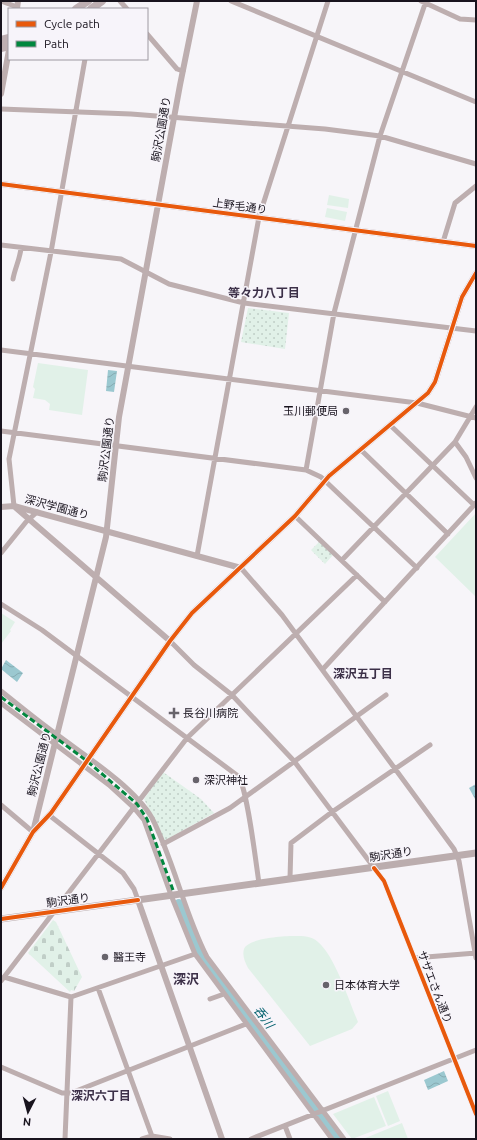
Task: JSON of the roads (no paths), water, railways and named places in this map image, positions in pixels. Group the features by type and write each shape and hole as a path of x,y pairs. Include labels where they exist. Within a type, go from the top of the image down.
{"main road":[{"path":"78,8 88,1"},
{"path":"92,8 102,1"},
{"name":"駒沢通り","path":"1,919 476,853"}],"street":[{"path":"1,1 17,6"},
{"name":"駒沢公園通り","path":"2,885 33,832 107,531 115,446 128,366 197,1"},
{"path":"231,1 476,102"},
{"path":"197,556 259,217 328,1"},
{"path":"306,470 334,313 380,136 424,2 460,19 476,20"},
{"path":"148,35 177,69 183,71"},
{"path":"1,94 8,56"},
{"path":"85,60 51,252 13,433 9,459 14,506 170,640"},
{"path":"1,109 174,117 288,126 380,136 476,164"},
{"name":"上野毛通り","path":"1,184 476,246"},
{"path":"444,242 455,203 476,186"},
{"path":"1,245 121,260 146,271 169,284 244,303 453,327 476,331"},
{"path":"13,280 16,265 20,260 21,248"},
{"path":"1,805 33,832 49,815 132,698 170,640 192,613 295,516 325,480 417,403 433,385 466,290 476,273"},
{"path":"1,350 417,403 476,418"},
{"path":"342,560 455,442 476,407"},
{"path":"323,669 475,504 432,466 390,425"},
{"path":"1,431 306,470 325,480 417,568"},
{"path":"455,442 466,457 476,478"},
{"path":"361,450 448,534"},
{"name":"深沢学園通り","path":"1,508 14,506 241,568"},
{"path":"1,553 29,519 37,512"},
{"path":"295,516 385,602"},
{"path":"241,568 323,669 457,855 476,955 414,958"},
{"path":"195,954 71,997 2,980 187,738 357,575"},
{"path":"1,604 42,630 241,779 259,883"},
{"name":"サザエさん通り","path":"170,640 194,665 232,695 294,761 384,881 476,1114"},
{"path":"1,691 89,758 140,800 151,818 163,844 195,934 207,957 344,1139"},
{"path":"163,844 230,808 386,695"},
{"path":"1,703 109,785 134,808 144,820 171,895 195,954 332,1139"},
{"path":"290,878 291,843 332,812 430,745"},
{"path":"49,815 123,873 134,889 222,1139"},
{"path":"98,988 153,1138"},
{"path":"210,999 224,994"},
{"path":"65,1139 71,997"},
{"path":"1,1067 67,1094 246,1024"},
{"path":"252,1139 476,1050"},
{"path":"285,1126 290,1139"},
{"path":"142,1139 170,1139"}],"water":[{"path":"108,370 117,371 114,392 106,391"},
{"path":"6,660 23,673 17,682 1,669"},
{"path":"476,784 476,798 475,799 469,788"},
{"path":"444,1071 448,1081 428,1090 424,1080"}],"waterway":[{"name":"呑川","path":"179,904 190,933 202,957 338,1139"}],"place":[{"name":"玉川郵便局","path":"346,411"},
{"name":"長谷川病院","path":"174,713"},
{"name":"深沢神社","path":"196,780"},
{"name":"醫王寺","path":"105,957"},
{"name":"日本体育大学","path":"326,985"}],"district":[{"name":"等々力八丁目","path":"264,292"},
{"name":"深沢五丁目","path":"363,673"},
{"name":"深沢","path":"186,979"},
{"name":"深沢六丁目","path":"101,1095"}]}
